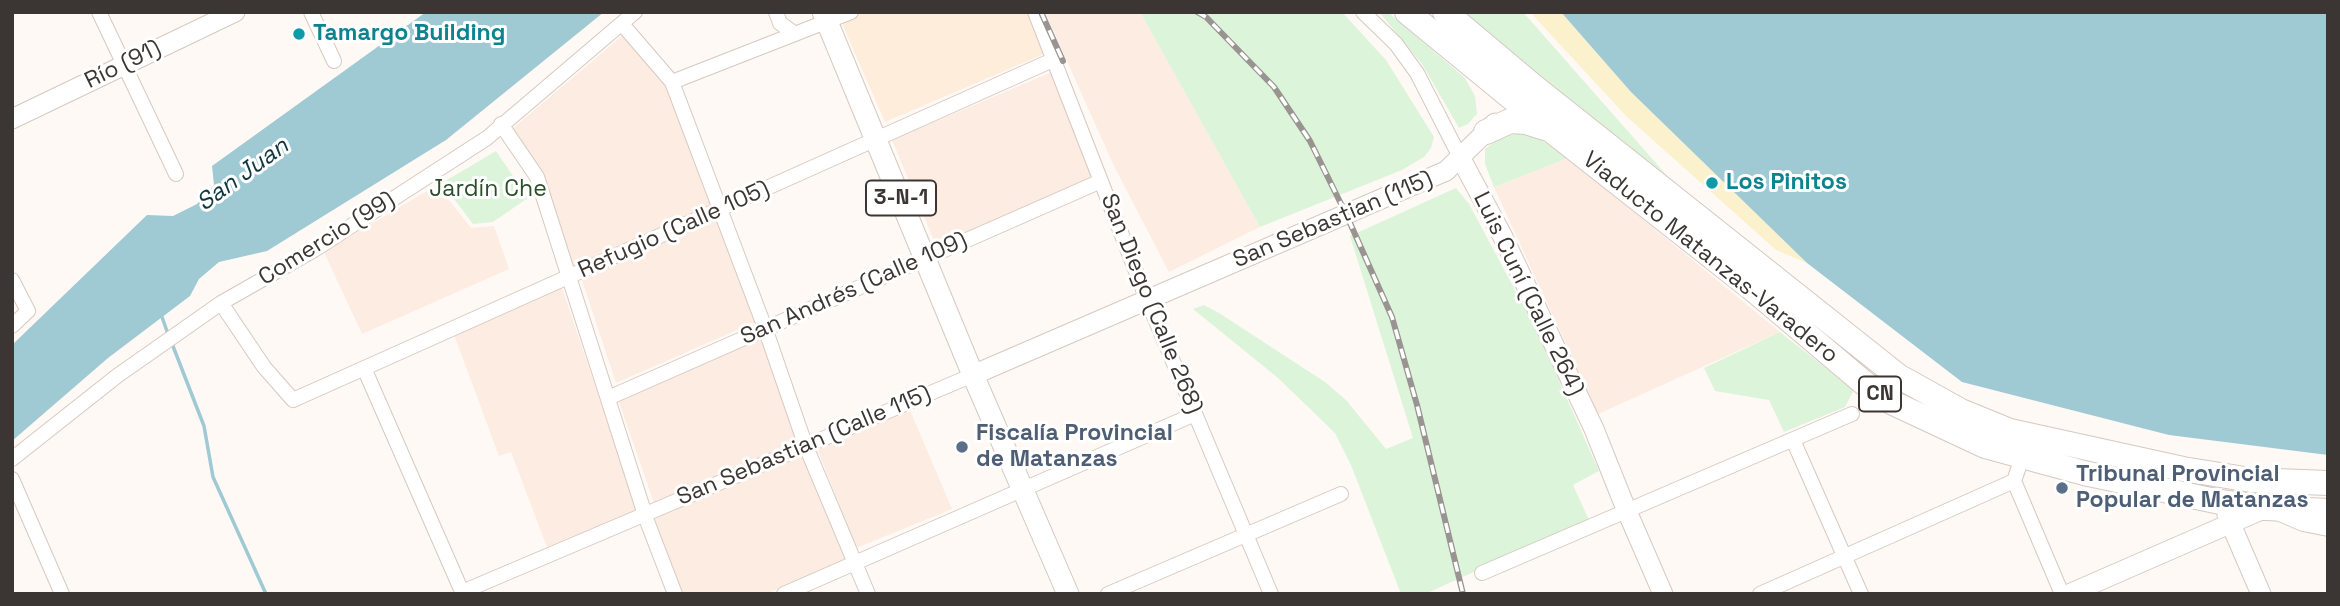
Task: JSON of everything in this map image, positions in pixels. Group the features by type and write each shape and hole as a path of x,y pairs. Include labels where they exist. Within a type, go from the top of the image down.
{"highway":[{"name":"Viaducto Matanzas-Varadero","path":"1407,12 1480,71 1525,94 1898,376 1961,411 2010,430 2183,469 2250,480 2328,483"},
{"name":"Viaducto Matanzas-Varadero","path":"1445,12 1525,94 1552,131 1754,290 1864,383 1893,403 1985,446 2226,513 2266,508 2328,511"},
{"path":"1480,71 1494,95 1494,111 1486,132"},
{"path":"1486,132 1510,121 1526,121 1552,131"}],"main road":[{"name":"3-N-1","path":"837,15 876,139 973,375 1068,594"}],"street":[{"path":"99,12 176,174"},
{"name":"Río (91)","path":"12,119 234,12"},
{"path":"311,12 334,61"},
{"name":"Comercio (99)","path":"12,459 117,376 221,303 314,250 487,138 635,12"},
{"path":"776,12 780,23 795,34"},
{"name":"San Diego (Calle 268)","path":"1035,12 1147,302 1248,534 1271,594"},
{"name":"Luis Cuní (Calle 264)","path":"1363,12 1396,44 1417,73 1503,237 1594,429 1663,594"},
{"path":"672,82 837,15"},
{"path":"622,24 672,82 765,328 805,444 868,594"},
{"name":"Refugio (Calle 105)","path":"221,303 264,367 293,400 1055,59"},
{"name":"San Sebastian (115)","path":"1147,302 1446,172 1525,94"},
{"path":"501,124 537,177 645,513 675,594"},
{"name":"San Andrés (Calle 109)","path":"608,398 1101,181"},
{"path":"12,280 28,311 12,326"},
{"name":"San Sebastian (Calle 115)","path":"462,593 805,444 1147,302"},
{"path":"364,368 462,593"},
{"path":"784,594 1195,414"},
{"path":"1482,573 1852,414"},
{"path":"1793,440 1861,594"},
{"path":"2022,457 2014,481 2062,594"},
{"path":"12,479 62,594"},
{"path":"1760,594 2014,481"},
{"path":"1108,594 1341,494"},
{"path":"2266,508 2303,524 2328,529"},
{"path":"2069,594 2226,513 2261,594"}],"shaded area":[{"path":"848,12 1028,12 1044,54 885,122 843,26"},
{"path":"1045,12 1140,12 1260,227 1169,272 1114,166"},
{"path":"622,36 669,86 713,205 573,268 511,130"},
{"path":"1052,72 1097,177 936,245 892,140"},
{"path":"1568,158 1780,332 1598,414 1494,187"},
{"path":"437,185 471,228 494,226 509,269 362,334 324,252"},
{"path":"716,217 755,322 616,383 581,277"},
{"path":"561,285 637,510 547,547 511,452 499,456 453,332"},
{"path":"760,337 798,441 654,503 618,399"},
{"path":"909,408 952,509 856,548 817,448"},
{"path":"804,450 849,560 765,594 680,594 649,515"}],"green space":[{"path":"1140,12 1342,12 1386,60 1434,137 1431,148 1424,157 1402,170 1260,227"},
{"path":"1379,12 1388,12 1465,78 1475,96 1477,114 1468,124 1459,128 1422,64"},
{"path":"1458,12 1523,12 1670,179"},
{"path":"1530,132 1568,158 1494,187 1485,164 1485,149 1508,135"},
{"name":"Jardín Che","path":"496,151 528,198 493,222 473,224 442,183"},
{"path":"1456,188 1469,204 1536,329 1599,471 1573,485 1589,520 1425,594 1401,594 1351,465 1335,433 1278,378 1193,309 1204,305 1219,313 1325,382 1346,400 1386,449 1413,438 1350,236"},
{"path":"1780,332 1854,390 1845,407 1784,432 1769,400 1715,391 1704,368"}],"sand":[{"name":"Los Pinitos","path":"1530,12 1561,12 1631,92 1807,263 1776,250 1626,116"}],"water":[{"name":"San Juan","path":"426,12 604,12 446,140 267,251 219,262 199,279 190,296 108,358 12,441 12,345 147,215 173,216 197,204 214,185 212,166"},
{"path":"1561,12 2328,12 2328,455 2169,435 1962,382 1807,263 1631,92"}],"waterway":[{"path":"162,317 168,334"},
{"path":"171,341 204,426 213,477 266,594"}],"railway":[{"path":"1041,12 1063,61"},
{"path":"1197,12 1206,17 1274,87 1310,141 1346,214 1392,317 1417,405 1463,594"}],"place":[{"name":"Tamargo Building","path":"299,34"},
{"name":"Los Pinitos","path":"1712,183"},
{"name":"Fiscalía Provincial de Matanzas","path":"962,447"},
{"name":"Tribunal Provincial Popular de Matanzas","path":"2062,488"}]}
